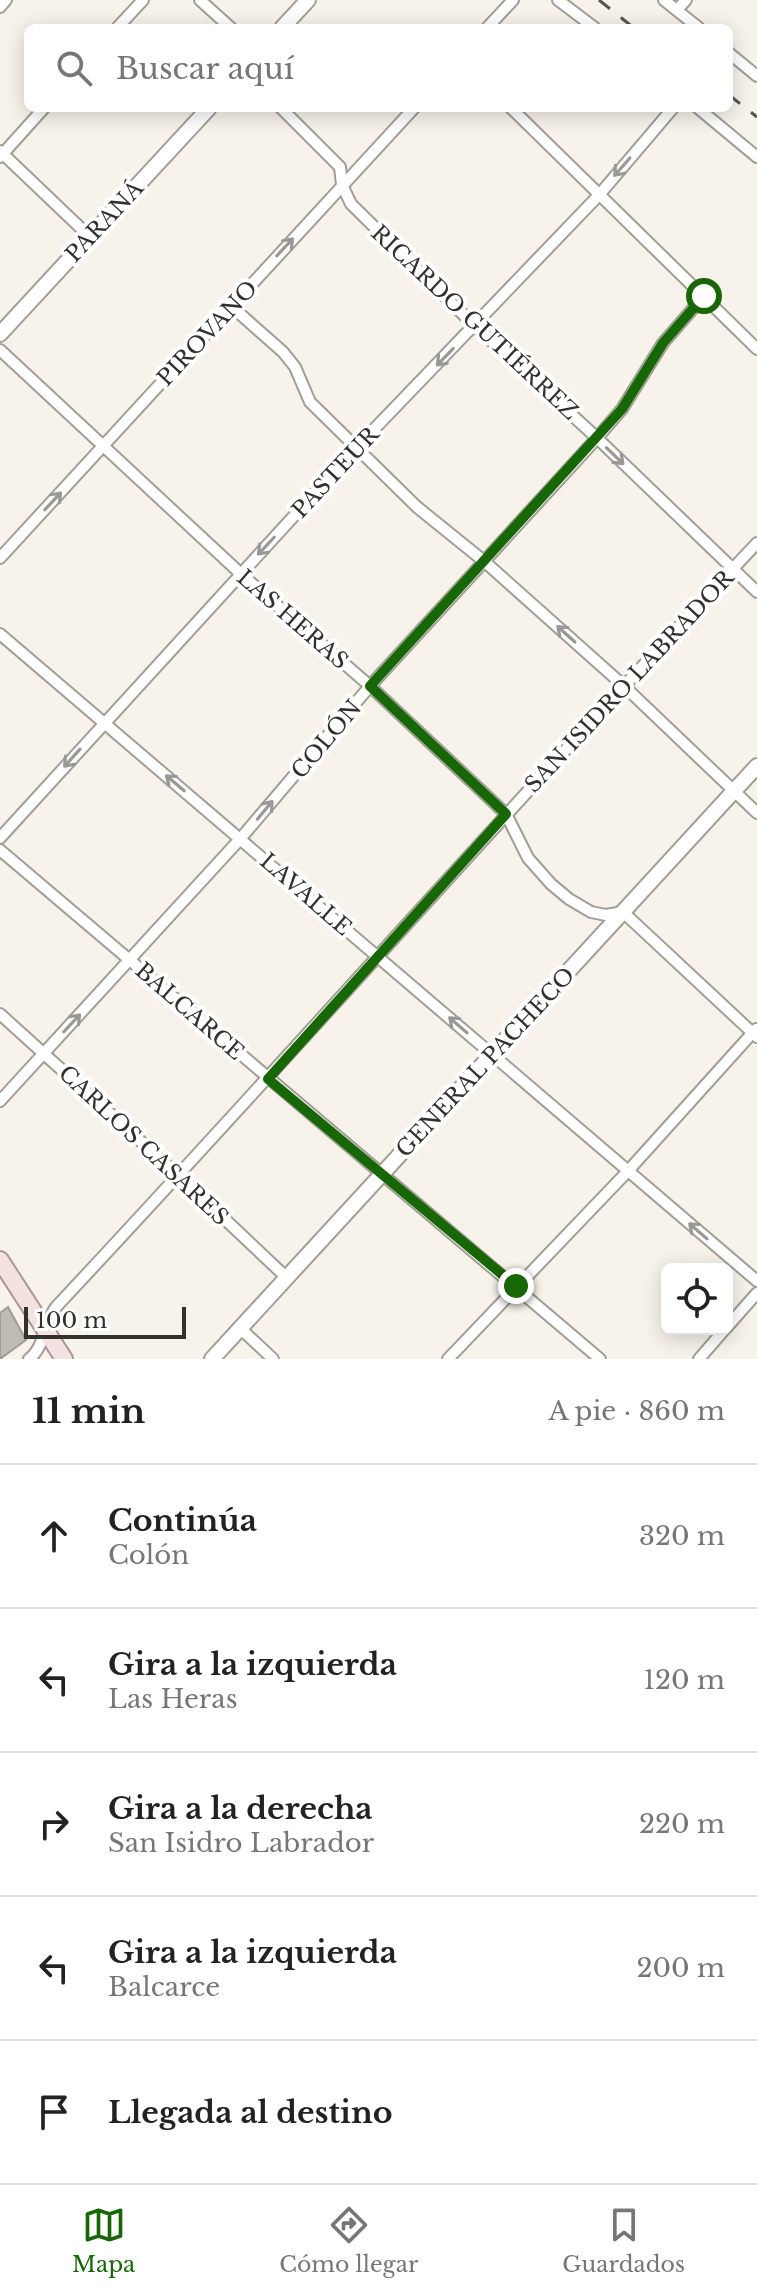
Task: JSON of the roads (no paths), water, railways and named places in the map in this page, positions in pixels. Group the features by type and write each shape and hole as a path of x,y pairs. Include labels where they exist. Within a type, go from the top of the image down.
{"main road":[{"path":"0,1260 64,1359"}],"street":[{"path":"0,7 6,0"},
{"path":"121,24 143,0"},
{"path":"200,0 227,24"},
{"path":"286,24 308,0"},
{"path":"491,24 513,0"},
{"path":"558,0 590,24"},
{"path":"664,0 694,24"},
{"path":"677,10 686,0"},
{"path":"733,56 757,76"},
{"path":"40,112 1,154 90,237"},
{"name":"PARANÁ","path":"0,334 205,112"},
{"name":"RICARDO GUTIÉRREZ","path":"285,112 340,167 342,185 351,204 474,325 757,592"},
{"name":"PIROVANO","path":"0,558 410,112"},
{"path":"515,112 757,349"},
{"name":"PASTEUR","path":"0,838 356,448 599,195 670,112"},
{"path":"703,112 757,157"},
{"name":"COLÓN","path":"0,1101 132,960 370,686 597,438 622,409 663,343 704,296"},
{"path":"231,306 283,352 295,367 310,402 417,507 485,562 624,686 757,813"},
{"name":"LAS HERAS","path":"0,350 241,574 370,686 506,814 537,871 569,899 600,914 623,912"},
{"name":"SAN ISIDRO LABRADOR","path":"29,1359 36,1354 56,1307 757,543"},
{"name":"LAVALLE","path":"0,634 757,1281"},
{"name":"GENERAL PACHECO","path":"212,1359 757,766"},
{"name":"BALCARCE","path":"0,850 600,1359"},
{"path":"448,1359 756,1032 623,912"},
{"name":"CARLOS CASARES","path":"0,1014 287,1278"},
{"path":"733,1320 757,1293"},
{"path":"240,1328 273,1359"},
{"path":"699,1359 720,1335"}],"railway":[{"path":"599,0 629,24"},
{"path":"733,98 757,117"}]}
